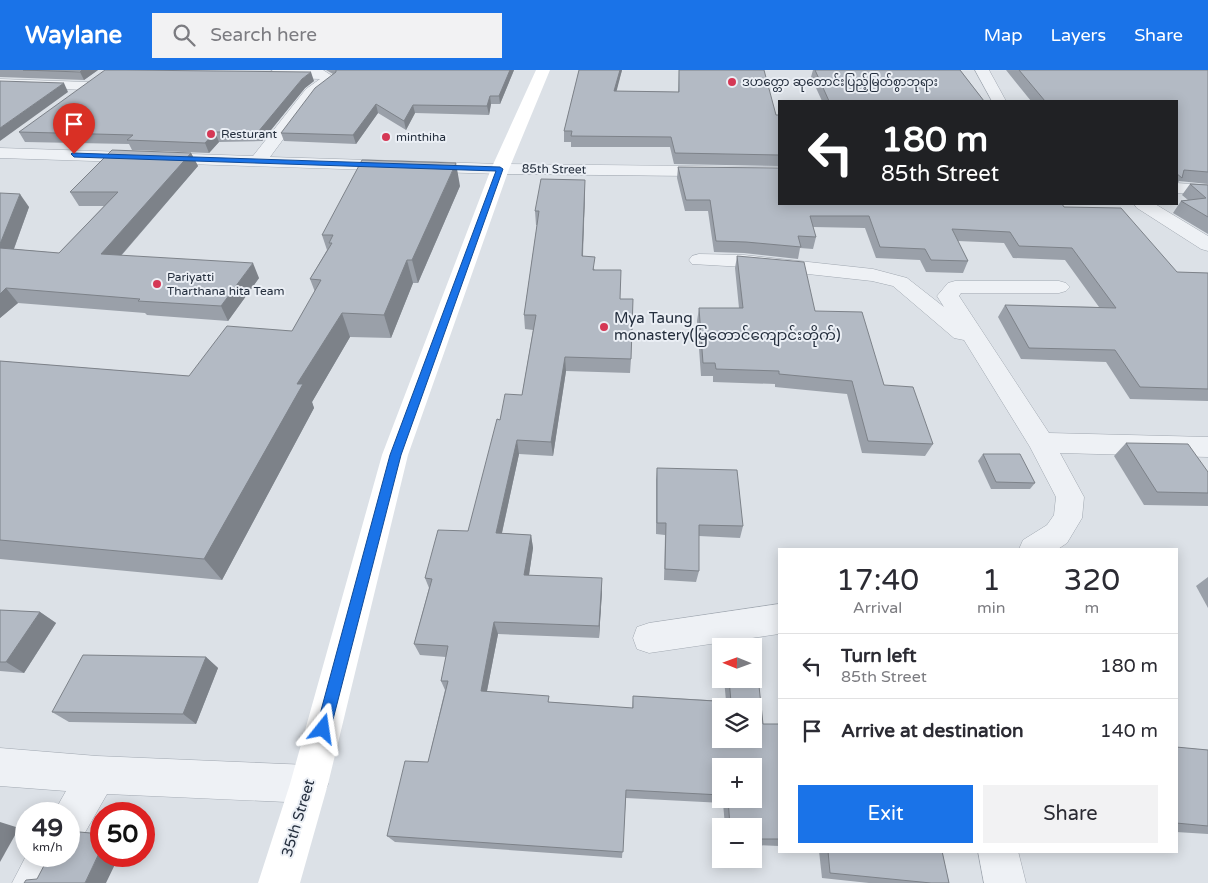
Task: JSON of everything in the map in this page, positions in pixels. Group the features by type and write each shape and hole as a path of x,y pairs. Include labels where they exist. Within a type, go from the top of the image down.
{"main road":[{"name":"35th Street","path":"278,883 309,784 395,455 500,169 543,70"}],"street":[{"path":"982,70 998,100"},
{"path":"258,161 311,92 330,79 322,74 264,74"},
{"path":"0,84 94,82 72,98"},
{"path":"0,152 16,139"},
{"name":"85th Street","path":"0,152 500,169 778,172"},
{"path":"1178,188 1208,190"},
{"path":"1145,205 1208,245"},
{"path":"699,260 744,261 873,275 900,282 954,325 980,349 1009,390"},
{"path":"1036,548 1058,534 1068,518 1070,498 1041,443 1009,390 948,296 955,287 1059,287"},
{"path":"1041,443 1208,447"},
{"path":"649,638 778,618"},
{"path":"0,767 96,775 309,784"},
{"path":"80,803 96,775"},
{"path":"998,853 1005,883"},
{"path":"33,883 42,867"}],"building":[{"path":"23,70 82,70 80,72"},
{"path":"105,70 311,72 302,79 258,132 215,132 205,143 127,140 133,135 19,132"},
{"path":"336,70 510,70 499,96 490,96 487,106 413,105 404,121 376,104 353,135 281,133 315,88 336,72"},
{"path":"579,70 620,70 614,91 679,92 679,70 764,70 776,115 778,115 778,155 675,153 671,137 571,136 572,131 564,131"},
{"path":"815,70 960,70 983,100 829,100"},
{"path":"1019,70 1208,70 1208,172 1184,170 1182,178 1178,175 1178,100 1044,100"},
{"path":"0,81 64,83 0,128"},
{"path":"112,150 191,153 101,254 253,263 221,306 138,301 140,299 6,288 0,294 0,248 59,253 118,192 70,192"},
{"path":"362,160 456,163 412,260 407,260 384,315 342,313 297,384 303,384 204,559 0,540 0,361 189,376 227,326 292,331 321,280 310,279 332,243 329,243 333,235 322,235"},
{"path":"678,167 778,168 778,205 1063,205 1064,207 1121,208 1177,272 1208,273 1208,389 1140,387 1115,350 1029,348 1005,305 1116,308 1072,248 1019,246 1010,232 952,229 968,261 931,260 925,249 880,247 869,216 810,216 816,237 798,236 801,247 716,241 710,200 686,200"},
{"path":"541,179 585,180 582,256 595,257 593,270 621,270 620,299 633,299 631,359 565,357 551,442 517,440 496,533 531,535 524,575 602,578 599,626 494,622 481,691 549,696 548,702 633,708 633,696 712,701 712,748 762,748 762,714 763,724 778,724 778,839 762,839 762,818 729,818 729,808 762,808 762,758 712,758 712,795 626,790 623,852 387,836 405,761 428,762 448,681 441,681 448,646 414,644 432,579 425,578 438,530 468,531 497,419 500,420 505,394 522,395 536,315 524,315 539,211 535,211"},
{"path":"1190,184 1208,185 1208,217 1181,201 1206,198"},
{"path":"0,193 20,194 0,244"},
{"path":"737,256 804,262 815,311 862,312 884,385 913,387 933,444 868,441 852,381 779,374 779,371 716,369 715,363 703,363 699,308 743,308"},
{"path":"1126,443 1188,444 1208,472 1208,493 1157,492"},
{"path":"983,454 1020,454 1035,483 996,482"},
{"path":"657,468 737,470 743,526 699,525 699,571 665,569 666,523 657,523"},
{"path":"0,610 40,612 6,662 0,662"},
{"path":"83,655 206,657 183,714 52,712"},
{"path":"730,688 759,688 760,698 731,698"},
{"path":"1178,747 1208,750 1208,826 1178,823"},
{"path":"80,832 90,833 90,867 93,867 85,883 24,883 26,880 37,879 43,867 80,867"},
{"path":"828,853 942,853 949,883 931,883 830,873"}],"place":[{"name":"ဒဟတ္တော ဆုတောင်းပြည့်မြတ်စွာဘုရား","path":"732,82"},
{"name":"Resturant","path":"211,134"},
{"name":"minthiha","path":"386,137"},
{"name":"Pariyatti Tharthana hita Team","path":"157,284"},
{"name":"Mya Taung monastery(မြတောင်ကျောင်းတိုက်)","path":"604,327"}],"route":[{"path":"74,154 500,169 395,455 323,729"}]}
